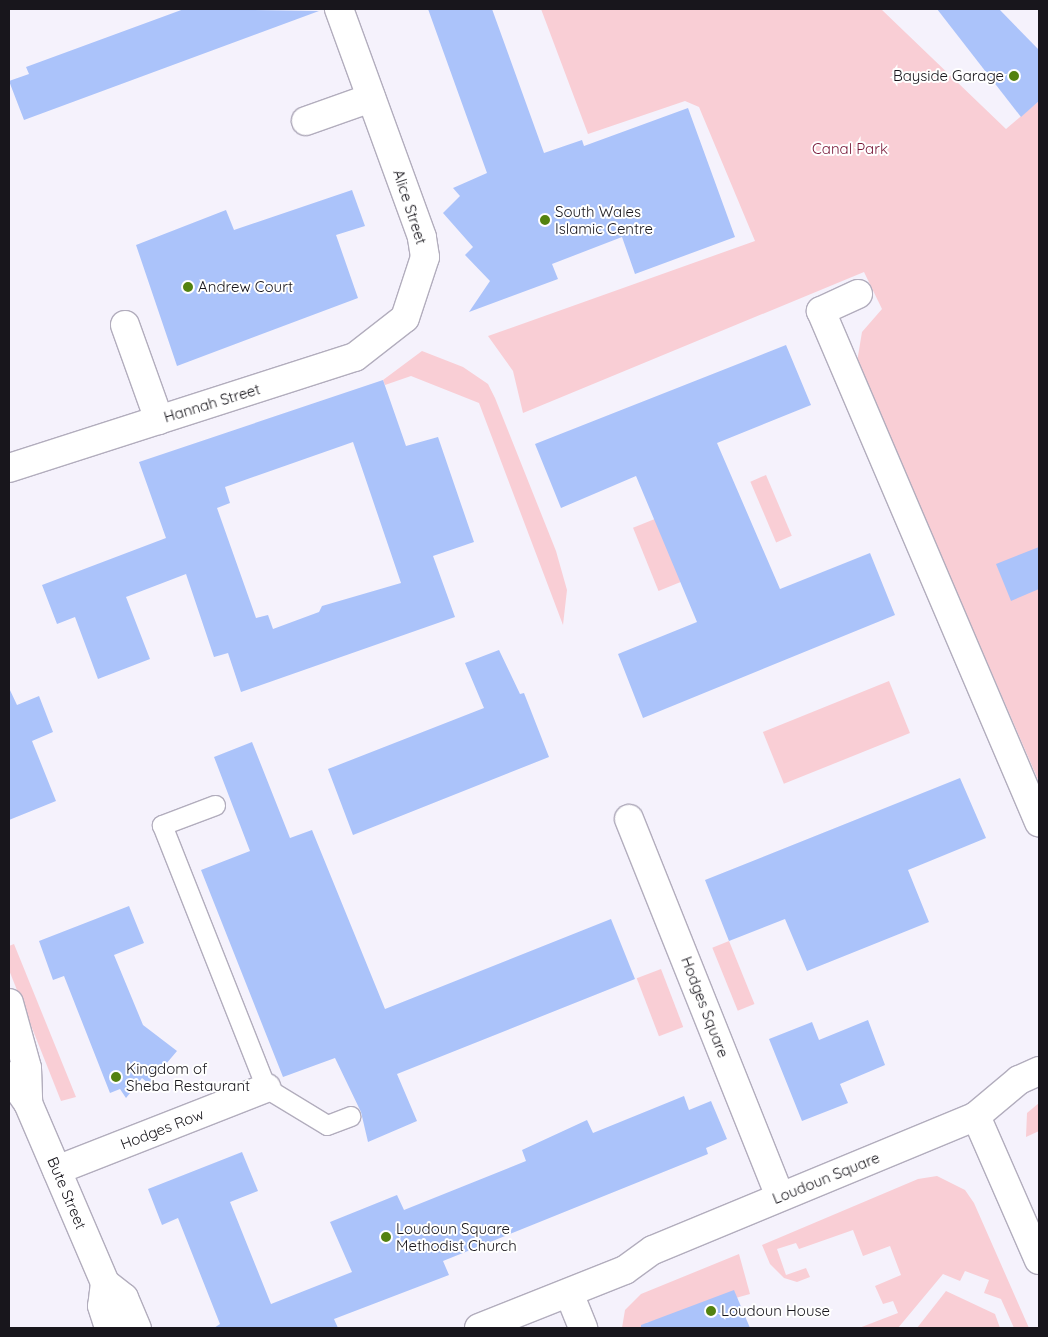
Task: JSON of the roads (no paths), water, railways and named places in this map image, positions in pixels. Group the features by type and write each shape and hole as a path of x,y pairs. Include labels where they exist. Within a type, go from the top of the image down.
{"street":[{"name":"Alice Street","path":"339,9 426,257 405,318"},
{"path":"306,121 371,98"},
{"path":"858,294 821,311 1039,822"},
{"name":"Hannah Street","path":"9,468 355,357 405,318"},
{"path":"125,324 158,420"},
{"name":"Hodges Square","path":"629,819 780,1196"},
{"name":"Bute Street","path":"9,1003 27,1068 28,1103"},
{"name":"Loudoun Square","path":"480,1328 625,1270 653,1250 976,1116 1019,1080 1039,1071"},
{"name":"Bute Street","path":"9,1076 28,1103 105,1283 124,1298 137,1328"},
{"name":"Hodges Row","path":"58,1170 266,1088"},
{"path":"976,1116 1039,1260"},
{"name":"Bute Street","path":"105,1283 102,1306 109,1328"},
{"path":"569,1293 583,1328"}],"lane":[{"path":"215,805 162,825 266,1088 326,1125 350,1116"}],"place":[{"name":"Bayside Garage","path":"1014,76"},
{"name":"South Wales Islamic Centre","path":"545,220"},
{"name":"Andrew Court","path":"188,287"},
{"name":"Kingdom of Sheba Restaurant","path":"116,1077"},
{"name":"Loudoun Square Methodist Church","path":"386,1237"},
{"name":"Loudoun House","path":"711,1311"}],"park label":[{"name":"Canal Park","path":"850,149"}]}
